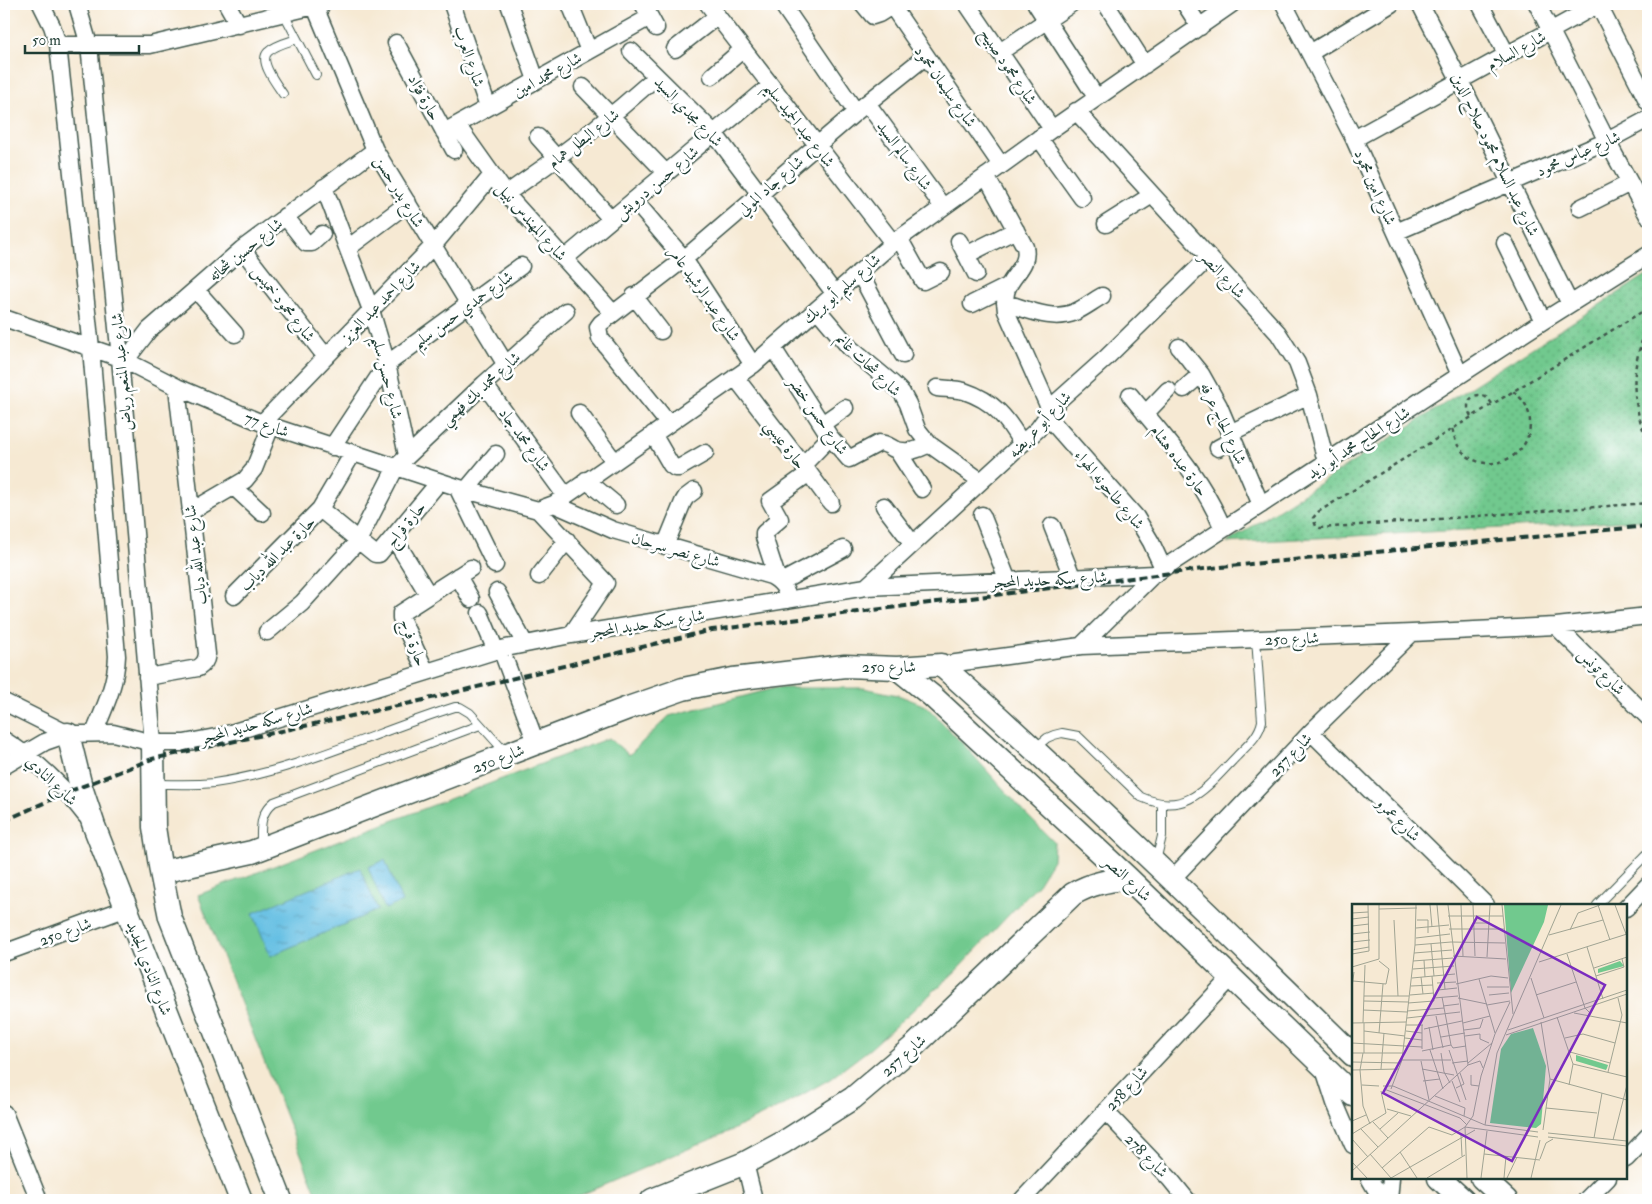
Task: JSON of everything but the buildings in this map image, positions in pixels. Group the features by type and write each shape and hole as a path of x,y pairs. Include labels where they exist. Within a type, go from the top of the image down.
{"street":[{"name":"شارع عبد المنعم رياض","path":"41,4 52,26 58,45 91,348 117,656 117,673 112,690 94,733"},
{"name":"شارع عبد المنعم رياض","path":"77,4 89,45 122,360 153,743"},
{"path":"227,4 238,25"},
{"name":"شارع العرب","path":"452,4 488,107"},
{"path":"509,4 536,80"},
{"path":"570,4 589,51"},
{"name":"شارع سالم السيد","path":"782,4 942,207"},
{"name":"شارع محمود صبيح","path":"967,4 1000,52 1082,198"},
{"path":"1036,4 1096,97"},
{"path":"1000,52 1071,4"},
{"path":"1106,4 1145,65"},
{"path":"1185,4 1200,26"},
{"name":"شارع سليم أبو بريك","path":"538,510 559,499 753,365 896,241 1076,111 1232,4"},
{"name":"شارع امين محمود","path":"1284,4 1354,139 1460,375"},
{"path":"1310,53 1391,4"},
{"name":"شارع عبد السلام محمود صلاح الدين","path":"1420,4 1570,304"},
{"path":"1480,4 1507,55"},
{"path":"1537,4 1607,141 1648,216"},
{"path":"1598,4 1648,102"},
{"name":"شارع السلام","path":"1354,139 1598,4"},
{"path":"58,45 150,45 238,25 286,10 319,5"},
{"name":"شارع بدر حسن","path":"319,5 376,150 506,365"},
{"path":"866,8 873,16 893,5"},
{"name":"شارع سليمان محمود","path":"893,5 1001,165"},
{"path":"675,49 712,10"},
{"name":"شارع عبد الحميد سليم","path":"712,10 816,145 896,241 923,281 941,272"},
{"name":"شارع محمد امين","path":"451,128 650,16"},
{"name":"حارة فؤاد","path":"396,44 451,128 454,150"},
{"path":"712,76 742,50"},
{"name":"شارع مجدي السيد","path":"631,51 714,133 835,294"},
{"name":"شارع جاد المولي","path":"668,423 600,338 598,327 601,322 684,259 816,145 926,56"},
{"name":"شارع البطل همام","path":"506,194 557,159 611,117 656,77"},
{"name":"شارع حسن درويش","path":"564,259 770,86"},
{"path":"583,88 666,173"},
{"name":"شارع النصر","path":"1076,111 1278,334 1297,363 1309,395 1326,462"},
{"name":"شارع عباس محمود","path":"1396,232 1607,141 1648,119"},
{"name":"شارع المهندس نبيل","path":"451,128 506,194 612,313"},
{"path":"538,137 611,219"},
{"name":"شارع حسين شحاته","path":"122,360 149,330 242,249 376,150"},
{"name":"شارع احمد عبد العزيز","path":"266,425 326,357 433,246 492,175"},
{"path":"976,274 963,248 1016,230 986,176"},
{"path":"1580,208 1630,183"},
{"name":"شارع حسن سليم","path":"324,187 371,310 387,364 407,455"},
{"path":"1106,224 1152,195"},
{"name":"شارع عبد الرشيد عامر","path":"634,200 684,259 753,365"},
{"path":"348,248 408,203"},
{"path":"285,216 306,243 312,243 322,234"},
{"name":"شارع طاحونه الهواء","path":"1016,230 1026,252 1024,263 1008,286 1005,303 1009,320 1048,413 1136,517 1151,542 1159,571"},
{"path":"1505,243 1543,321"},
{"name":"شارع محمود خميس","path":"242,249 326,357"},
{"name":"شارع الحاج محمد أبو زيد","path":"1081,646 1159,571 1543,321 1648,255"},
{"name":"شارع أبو عريضه","path":"866,587 1038,429 1058,401 1106,358 1208,258"},
{"name":"شارع حمدي حسن سليم","path":"332,446 387,364 521,266"},
{"path":"860,272 904,356"},
{"path":"972,304 1008,286"},
{"path":"196,290 235,334"},
{"path":"634,296 661,331"},
{"path":"1005,303 1054,316 1066,316 1102,296"},
{"name":"شارع شحات غانم","path":"817,309 850,348 902,393 917,429 929,444 981,481"},
{"name":"شارع محمد بك فهمي","path":"267,632 302,603 358,541 396,467 407,455 566,311"},
{"name":"شارع 77","path":"4,318 122,360 177,387 266,425 461,489 538,510"},
{"name":"شارع الحاج عرفه","path":"1179,347 1201,374 1219,406 1260,505"},
{"name":"شارع حسن خضر","path":"773,348 826,430 849,459 879,442 897,450 908,451 920,449 929,444"},
{"path":"1184,389 1201,374"},
{"name":"حارة عيسي","path":"735,378 806,469 770,501 780,520 764,533 764,537 780,581"},
{"name":"شارع محمد جاد","path":"484,384 559,499"},
{"name":"شارع عبد الله دياب","path":"147,677 198,668 203,665 207,654 177,387"},
{"path":"937,388 964,391 988,402 1008,420 1022,444"},
{"path":"1145,414 1168,390"},
{"name":"حارة عبده هشام","path":"1130,395 1203,488 1215,508 1223,529"},
{"path":"1218,448 1232,436 1309,395"},
{"path":"832,503 806,469 826,430 845,408"},
{"path":"579,413 614,461"},
{"path":"190,512 246,480 254,469 266,425"},
{"path":"653,434 671,465 675,468 680,468 705,453"},
{"path":"897,450 922,489"},
{"name":"حارة عبد الله دياب","path":"234,596 320,509 353,454"},
{"path":"494,565 461,489 496,454"},
{"path":"586,480 616,505"},
{"name":"حارة فراج","path":"320,509 374,554 379,554 439,482"},
{"path":"234,488 262,513"},
{"path":"665,546 683,502 694,491"},
{"name":"شارع نصر سرحان","path":"559,499 613,530 771,576 780,581"},
{"path":"884,506 913,544"},
{"path":"538,510 604,580 605,586 571,635"},
{"path":"982,514 1008,581"},
{"path":"1052,526 1073,579"},
{"path":"394,538 428,594"},
{"path":"539,576 567,540"},
{"path":"788,600 786,590 780,581 843,549"},
{"name":"شارع سكه حديد المحجر","path":"153,743 184,743 221,736 498,650 571,635 866,587 1073,579 1159,571"},
{"name":"حارة فرج","path":"426,672 400,613 464,572 475,606 498,650"},
{"path":"497,592 525,644"},
{"name":"شارع 250","path":"161,872 238,856 682,689 732,679 845,666 898,668 941,665 1081,646 1556,626 1648,616"},
{"name":"شارع تونس","path":"1556,626 1648,717"},
{"name":"شارع 257","path":"1172,879 1311,732 1412,633"},
{"path":"498,650 536,743"},
{"name":"شارع النصر","path":"941,665 1156,863 1352,1054"},
{"name":"شارع النصر","path":"898,668 932,696 1128,878 1352,1094"},
{"path":"4,702 68,734"},
{"name":"شارع عمرو","path":"1311,732 1485,904"},
{"path":"4,766 45,742 68,734 113,733 153,743 154,827 170,917 280,1200"},
{"name":"شارع النادي الجديد","path":"68,734 81,787 94,826 241,1200"},
{"name":"شارع النادي","path":"4,740 26,754 68,792 94,826"},
{"name":"شارع 257","path":"652,1200 746,1163 784,1142 853,1098 913,1047 1073,894 1099,882 1128,878"},
{"path":"1627,907 1648,885"},
{"name":"شارع 250","path":"4,954 127,908"},
{"name":"شارع 258","path":"1022,1200 1231,977"},
{"path":"1322,1065 1335,1103 1352,1143"},
{"name":"شارع 278","path":"1105,1111 1170,1179 1187,1200"},
{"path":"4,1112 10,1144 39,1200"},
{"path":"1627,1158 1648,1136"},
{"path":"746,1163 754,1200"},
{"path":"1370,1179 1382,1200"},
{"path":"1389,1200 1391,1179"},
{"path":"1440,1179 1463,1200"},
{"path":"1483,1179 1506,1200"},
{"path":"1586,1200 1607,1179"}],"lane":[{"path":"286,10 297,38 316,75"},
{"path":"283,94 264,60 266,53 272,49 297,38"},
{"path":"1034,749 1047,738 1054,735 1062,733 1078,736 1141,797 1162,804 1178,803 1201,793 1258,732 1262,721 1256,639"},
{"path":"153,784 193,784 242,778 303,761 455,707 466,709 508,754"},
{"path":"261,848 262,816 274,802 480,724"},
{"path":"1156,863 1162,836 1162,804"},
{"path":"1598,904 1648,852"}],"path":[{"path":"1648,308 1318,512 1315,514 1314,522 1320,528 1648,503"},
{"path":"1648,325 1639,348 1634,383 1638,418 1648,442"},
{"path":"1639,348 1648,350"},
{"path":"1452,429 1457,444 1468,456 1482,463 1498,463 1512,458 1524,447 1530,432 1530,416 1524,402 1513,391"},
{"path":"1472,417 1468,411 1468,404 1470,399 1476,395 1483,395 1489,398 1492,404"}],"green space":[{"path":"1648,274 1648,520 1226,543"},
{"path":"775,688 864,688 898,695 926,706 1054,842 1053,860 1038,884 956,971 871,1048 830,1079 786,1104 730,1131 569,1200 319,1200 198,895 609,738 629,755 669,716"}],"water":[{"path":"385,860 402,902 385,909 368,867"},
{"path":"360,868 378,910 270,956 253,913"}],"railway":[{"path":"4,821 68,792 152,759 411,703 712,630 1220,567 1648,526"}]}
